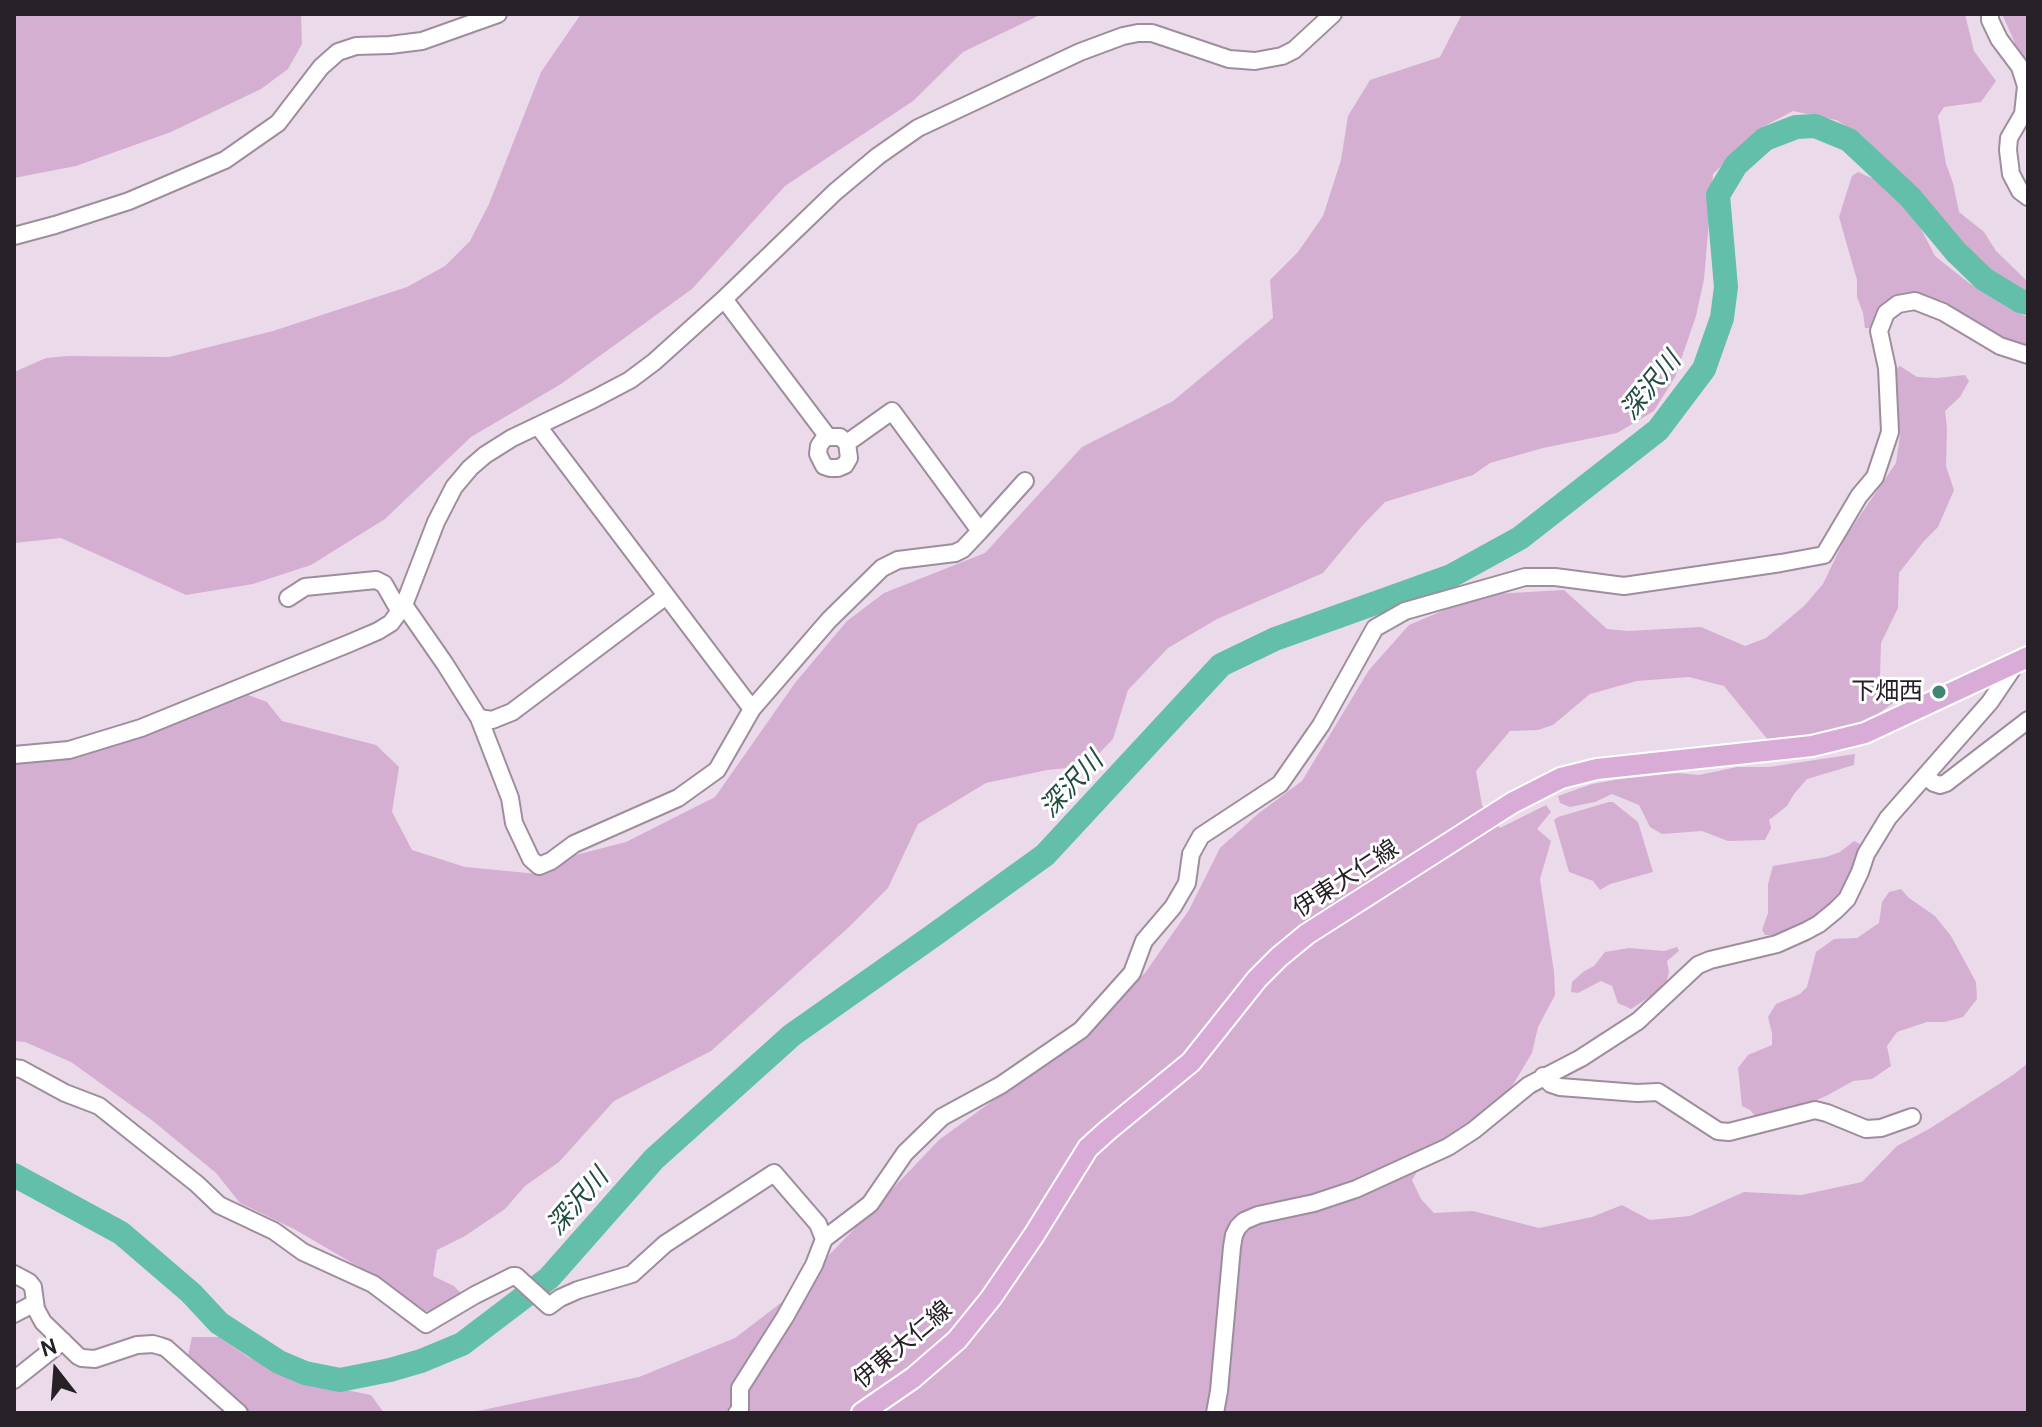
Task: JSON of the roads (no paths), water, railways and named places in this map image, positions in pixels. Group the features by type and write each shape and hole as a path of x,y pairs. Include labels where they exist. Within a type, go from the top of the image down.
{"main road":[{"name":"伊東大仁線","path":"862,1413 913,1378 957,1340 1009,1272 1088,1148 1191,1062 1257,979 1307,934 1512,803 1561,778 1597,769 1812,746 1865,733 2021,661"}],"street":[{"path":"14,236 129,201 225,160 278,123 321,67 338,52 356,46 422,41 498,14"},
{"path":"14,755 69,750 141,728 391,623 402,608 423,552 454,487 470,468 512,438 630,380 654,362 835,192 918,128 1080,52 1123,36 1152,33 1229,59 1255,61 1282,56 1294,50 1333,14"},
{"path":"1990,14 1999,39 2020,67 2026,86 2023,114 2009,138 2008,150 2011,174 2020,191 2028,197"},
{"path":"724,299 828,437"},
{"path":"737,1413 740,1410 740,1388 793,1304 824,1239 870,1204 905,1153 942,1117 1001,1085 1081,1030 1132,973 1144,941 1173,907 1187,883 1191,854 1201,836 1280,784 1321,725 1375,628 1405,611 1525,577 1555,577 1624,586 1824,555 1859,496 1875,477 1890,432 1887,368 1879,331 1886,313 1898,304 1915,301 1943,312 2000,346 2028,355"},
{"path":"847,443 892,411 980,531"},
{"path":"538,426 752,709"},
{"path":"828,437 840,437 847,443 849,458 845,465 838,468 824,466 818,454 819,446 828,437"},
{"path":"288,598 305,587 376,580 384,584 445,664 479,718 510,798 514,823 531,859 539,866 574,844 678,798 717,770 752,709 829,620 882,568 898,560 955,553 963,549 1025,481"},
{"path":"479,718 492,720 512,712 666,596"},
{"path":"1215,1413 1232,1247 1238,1227 1258,1215 1314,1203 1356,1189 1448,1147 1543,1076 1581,1058 1638,1021 1698,965 1794,938 1819,924 1847,899 1866,854 1888,818 1990,702 2021,661"},
{"path":"1925,776 1934,783 1946,783 2028,720"},
{"path":"14,1068 99,1106 219,1205 274,1231 303,1252 373,1284 426,1324 513,1276 549,1306 578,1290 632,1274 665,1244 774,1173 818,1224 824,1239"},
{"path":"1543,1076 1560,1087 1658,1092 1718,1131 1729,1132 1815,1110 1866,1129 1881,1128 1912,1117"},
{"path":"14,1274 33,1287 35,1303 43,1322 78,1356 95,1359 137,1345 153,1344 166,1348 239,1413"},
{"path":"14,1314 35,1303"},
{"path":"14,1380 63,1341"}],"waterway":[{"name":"深沢川","path":"14,1175 121,1233 191,1293 219,1323 279,1362 305,1373 340,1380 421,1361 462,1344 549,1278 654,1159 792,1035 1045,855 1221,665 1275,639 1451,576 1520,538 1658,430 1704,369 1722,318 1726,287 1718,195 1736,165 1765,139 1796,127 1815,126 1849,140 1910,197 1956,252 1984,279 2028,303"}],"place":[{"name":"下畑西","path":"1939,692"}]}
